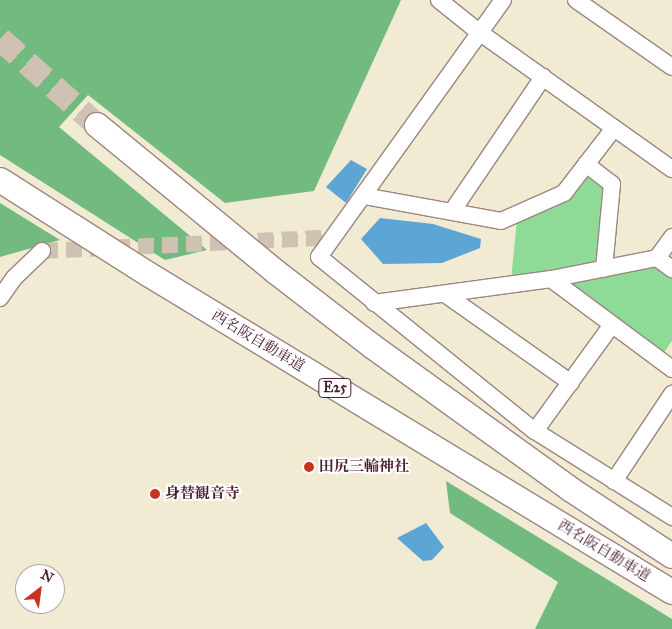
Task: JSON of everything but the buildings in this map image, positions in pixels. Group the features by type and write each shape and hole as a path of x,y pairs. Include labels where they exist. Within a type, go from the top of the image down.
{"highway":[{"name":"西名阪自動車道","path":"97,124 276,272 372,346 570,489 672,556"},
{"name":"西名阪自動車道","path":"0,180 148,274 672,592"}],"street":[{"path":"439,0 480,32 672,169"},
{"path":"503,0 319,257 374,304 536,431 672,517"},
{"path":"576,0 672,67"},
{"path":"453,210 543,77"},
{"path":"364,196 453,210 501,221 564,193 614,128"},
{"path":"586,164 612,184 604,269"},
{"path":"374,304 551,279 657,258 672,237"},
{"path":"0,298 14,278 42,251"},
{"path":"657,258 672,268"},
{"path":"551,279 611,326 672,369"},
{"path":"445,294 570,383"},
{"path":"536,431 611,326"},
{"path":"614,481 672,394"}],"green space":[{"path":"0,0 401,0 314,191 225,203 88,95 59,127 207,250 165,260 0,155"},
{"path":"586,171 607,187 600,265 511,280 517,220"},
{"path":"0,203 60,240 0,257"},
{"path":"654,264 672,276 672,341 662,355 563,282"},
{"path":"446,481 672,619 672,629 535,629 558,582 450,513"}],"water":[{"path":"351,160 367,169 346,203 326,187"},
{"path":"380,218 433,224 481,239 480,248 442,263 383,264 361,239"},
{"path":"426,523 444,547 432,560 423,561 397,538"}],"tunnel":[{"path":"0,39 97,125"},
{"path":"42,251 334,237"}],"place":[{"name":"田尻三輪神社","path":"309,467"},
{"name":"身替観音寺","path":"155,494"}]}
